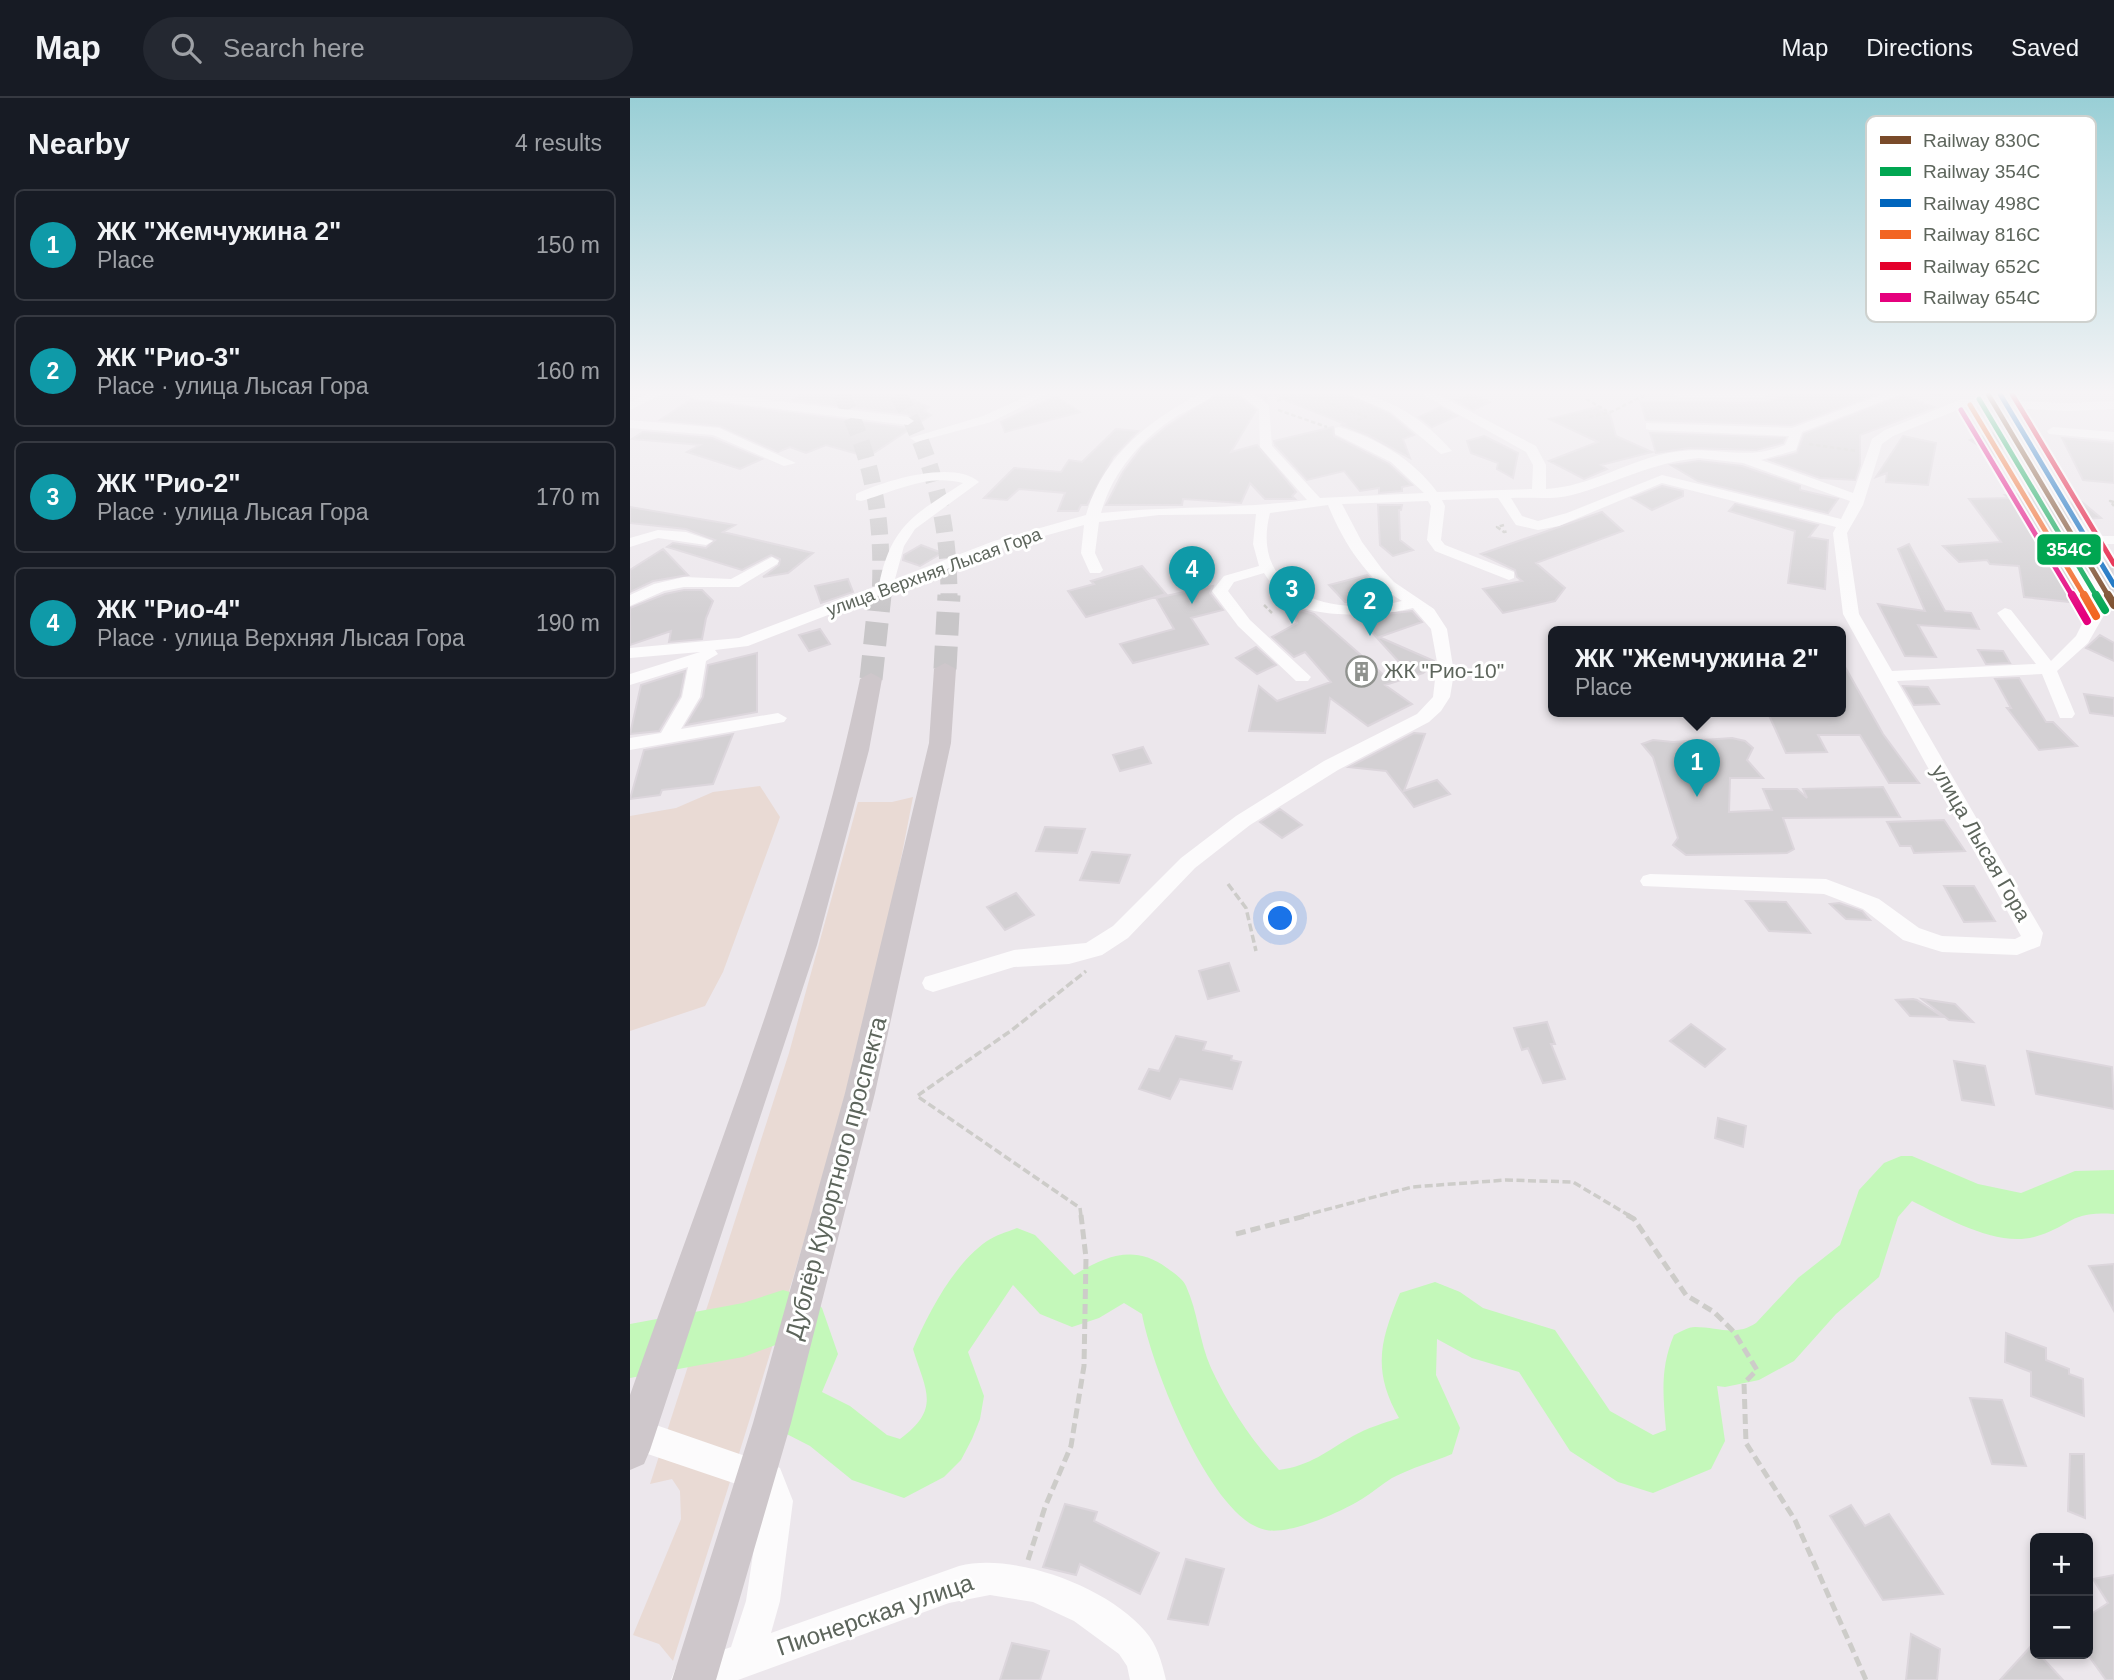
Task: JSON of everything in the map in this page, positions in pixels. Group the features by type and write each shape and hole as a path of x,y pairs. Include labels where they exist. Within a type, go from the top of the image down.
{"main road":[{"name":"Дублёр Курортного проспекта","path":"691,1680 772,1423 860,1093 940,743 945,669"},
{"path":"630,1450 803,945 857,750 871,678"}],"street":[{"path":"1095,570 1086,550 1100,492 1114,468"},
{"path":"933,983 1025,957 1070,956 1093,949 1125,927 1186,864 1240,822 1331,763 1423,718 1434,709 1443,694 1445,666 1438,629 1429,613 1384,581 1325,500 1289,468"},
{"path":"1405,468 1433,497 1438,506 1434,540 1440,548 1509,575"},
{"path":"1541,468 1538,493 1568,492 1635,468"},
{"path":"1770,468 1858,499"},
{"path":"1503,495 1519,520 1527,525 1547,525 1575,516 1648,482 1662,479 1843,524 1858,499 1867,468"},
{"path":"861,497 879,487 905,482 963,478 972,482 917,519 901,534 891,555 886,588"},
{"name":"улица Верхняя Лысая Гора","path":"630,653 742,643 999,544 1092,518 1159,511 1264,510 1325,500 1538,493"},
{"path":"1264,510 1258,537 1267,568 1291,597 1304,603 1365,613 1390,610 1415,601"},
{"name":"улица Лысая Гора","path":"1650,881 1826,887 1871,904 1911,934 1942,944 2017,947 2032,940 2032,933 1851,614 1842,547 1843,524"},
{"path":"630,543 647,534 665,533 706,541"},
{"path":"1888,676 2048,669 2063,660 2101,607 2108,603 2074,569 2062,547 2074,540 2114,540"},
{"path":"630,601 659,587 684,582 734,584 772,561"},
{"path":"1267,568 1229,579 1220,591 1244,623 1302,677"},
{"path":"2005,613 2048,669 2066,714"},
{"path":"630,680 742,643"},
{"path":"668,737 691,697 698,658"},
{"path":"630,744 778,718"},
{"path":"630,1432 769,1479 777,1501 763,1601 745,1660"},
{"name":"Пионерская улица","path":"691,1680 967,1581 989,1578 1021,1581 1068,1598 1129,1635 1140,1651 1149,1680"}],"path":[{"path":"2114,502 2110,501 2114,506"},
{"path":"1264,605 1272,613"},
{"path":"1228,884 1246,908 1256,951"},
{"path":"1021,1581 1045,1507 1071,1446 1084,1366 1086,1258 1080,1208 917,1096 1012,1030 1088,969"},
{"path":"1236,1234 1412,1187 1506,1181 1573,1182 1634,1219 1685,1296 1714,1312 1734,1332 1757,1370 1744,1383 1746,1443 1795,1520 1866,1680"}],"shaded area":[{"path":"760,786 780,817 723,972 705,1006 630,1031 630,816 676,808 713,792"},
{"path":"913,797 891,907 837,1124 774,1340 673,1661 659,1644 633,1635 681,1519 680,1491 672,1479 650,1484 789,1053 858,802 892,802"}],"building":[{"path":"1014,468 1061,472 1064,468 1107,468 1087,505 1081,505 1078,511 1058,511 1065,493 1019,489 1007,500 984,498"},
{"path":"1126,468 1276,468 1296,492 1292,496 1295,499 1265,499 1250,483 1241,503 1183,499 1182,505 1106,505"},
{"path":"1296,468 1393,468 1412,485 1402,487 1402,491 1379,493 1379,488 1360,491 1344,471 1307,480"},
{"path":"1515,468 1513,478 1497,469"},
{"path":"1562,468 1607,469 1584,479"},
{"path":"1676,468 1747,468 1800,486 1800,490 1838,499 1828,513 1698,481"},
{"path":"1792,468 1859,468 1855,480 1820,478"},
{"path":"1882,468 1931,468 1928,485 1886,482 1887,473 1876,477"},
{"path":"2077,468 2114,468 2114,483 2083,480"},
{"path":"1662,486 1683,491 1683,496 1652,510 1632,498"},
{"path":"2036,492 2049,503 2082,502 2101,518 2069,520 2072,522 2064,523 2076,533 2052,546 2071,578 2089,596 2084,596 2088,604 2024,597 2019,566 1990,564 1987,560 1959,562 1943,546 2001,542 1969,499 2009,498 2005,495"},
{"path":"1735,504 1818,525 1809,537 1828,540 1825,589 1788,583 1795,531 1729,511"},
{"path":"1378,505 1402,505 1399,510 1400,540 1413,550 1393,556 1380,545"},
{"path":"630,507 735,525 723,532 813,553 788,573 763,577 779,565 780,559 771,555 742,570 667,547 673,543 706,548 715,540 686,529 630,523"},
{"path":"1602,512 1623,531 1536,563 1565,588 1555,601 1503,613 1483,589 1522,581 1515,570 1481,554"},
{"path":"1909,544 1945,611 1971,613 1979,629 1918,625 1936,657 1905,656 1878,604 1925,611 1898,549"},
{"path":"921,545 942,553 920,566 903,560 904,555"},
{"path":"2090,547 2114,568 2114,593 2086,569 2074,549"},
{"path":"663,549 688,575 653,581 630,592 630,570"},
{"path":"1142,566 1166,594 1086,617 1068,591 1094,584 1091,581"},
{"path":"1367,575 1391,600 1345,602 1329,585"},
{"path":"848,579 853,592 821,603 815,586"},
{"path":"1213,586 1210,593 1223,610 1191,618 1208,644 1133,663 1120,644 1174,629 1156,598"},
{"path":"702,590 713,601 702,639 669,642 671,631 630,645 630,608 665,594"},
{"path":"1300,610 1314,614 1386,677 1400,663 1358,617 1412,611 1422,622 1379,637 1434,661 1434,665 1423,673 1385,685 1412,704 1368,726 1330,698 1325,733 1249,731 1259,686 1277,701 1331,682 1305,652 1294,657 1272,637 1297,623 1293,612"},
{"path":"820,629 830,644 809,651 799,635"},
{"path":"2100,635 2114,643 2114,661 2086,648"},
{"path":"1256,647 1276,665 1257,674 1236,658"},
{"path":"1978,650 2003,651 2010,663 1986,664"},
{"path":"757,653 757,712 686,725 703,697 708,665"},
{"path":"1846,669 1883,734 1919,783 1889,783 1860,735 1818,735 1827,752 1786,753 1770,717 1846,717"},
{"path":"685,671 680,696 659,731 630,734 641,685"},
{"path":"2019,678 2046,722 2053,722 2077,746 2039,750 2007,708 2011,708 1995,679"},
{"path":"1903,686 1928,687 1939,704 1914,705"},
{"path":"2084,694 2114,698 2114,716 2090,713"},
{"path":"1414,733 1425,734 1404,791 1437,780 1450,794 1414,807 1386,771 1349,767"},
{"path":"733,734 713,784 662,790 660,795 630,799 644,750"},
{"path":"1732,738 1745,741 1753,748 1747,760 1763,778 1730,778 1729,812 1772,810 1763,789 1797,789 1807,798 1803,789 1883,787 1900,817 1783,818 1794,849 1787,853 1686,855 1673,845 1678,838 1653,757 1642,744 1653,740 1673,742"},
{"path":"1143,747 1151,763 1120,771 1113,755"},
{"path":"1280,809 1302,825 1282,838 1260,822"},
{"path":"1944,820 1965,851 1914,853 1911,846 1900,846 1887,822"},
{"path":"1045,827 1085,829 1077,853 1036,851"},
{"path":"1092,852 1130,855 1119,883 1080,880"},
{"path":"1944,886 1974,886 1995,921 1964,922"},
{"path":"1016,893 1034,915 1005,930 987,907"},
{"path":"1746,901 1786,902 1810,933 1769,931"},
{"path":"1839,903 1862,911 1870,920 1846,919 1830,904"},
{"path":"1229,963 1239,991 1208,999 1199,971"},
{"path":"1913,999 1943,1017 1910,1016 1896,1000"},
{"path":"1922,999 1955,1004 1973,1022 1949,1020"},
{"path":"1547,1022 1555,1044 1551,1044 1565,1079 1543,1083 1528,1048 1522,1050 1514,1028"},
{"path":"1691,1024 1725,1049 1705,1067 1670,1041"},
{"path":"1176,1036 1206,1042 1203,1050 1232,1056 1231,1060 1241,1062 1232,1089 1180,1079 1170,1099 1139,1089 1149,1069 1159,1071"},
{"path":"2027,1051 2112,1067 2114,1109 2036,1094"},
{"path":"1954,1061 1985,1066 1994,1105 1962,1100"},
{"path":"1718,1118 1746,1126 1743,1147 1715,1138"},
{"path":"2114,1264 2114,1311 2089,1266"},
{"path":"2006,1333 2046,1348 2046,1360 2069,1369 2069,1374 2083,1379 2084,1416 2031,1396 2031,1372 2005,1362"},
{"path":"1970,1398 2002,1400 2026,1466 1992,1464"},
{"path":"2070,1454 2084,1454 2085,1518 2068,1511"},
{"path":"1065,1504 1097,1512 1094,1521 1159,1553 1140,1594 1080,1564 1076,1575 1043,1567"},
{"path":"1851,1505 1865,1526 1889,1514 1943,1594 1883,1600 1830,1516"},
{"path":"1186,1559 1224,1569 1208,1625 1168,1619"},
{"path":"2114,1575 2114,1680 2106,1680 2091,1659 2093,1659 2093,1613 2108,1603 2093,1579"},
{"path":"1911,1634 1940,1649 1937,1680 1906,1680"},
{"path":"1012,1643 1049,1651 1040,1680 1000,1680"},
{"path":"2030,1647 2030,1659 2044,1659 2063,1680 2000,1680"}],"waterway":[{"path":"630,1351 743,1330 783,1316 795,1318 803,1327 811,1354 794,1392 795,1408 830,1426 872,1460 904,1469 933,1449 952,1419 955,1390 940,1349 983,1280 1005,1258 1017,1252 1046,1284 1064,1299 1081,1300 1114,1280 1134,1278 1166,1300 1179,1355 1201,1408 1231,1457 1267,1501 1300,1497 1339,1480 1374,1456 1432,1434 1429,1416 1409,1378 1407,1359 1419,1311 1427,1308 1435,1308 1447,1314 1472,1331 1536,1349 1590,1431 1639,1461 1653,1464 1691,1449 1696,1441 1689,1382 1693,1354 1725,1360 1759,1353 1775,1342 1817,1296 1861,1260 1876,1206 1901,1178 1912,1178 1990,1211 2021,1216 2037,1213 2075,1193 2114,1192"}],"tunnel":[{"path":"869,468 878,518 880,597"},
{"path":"930,468 946,543 949,596"},
{"path":"871,679 880,595"},
{"path":"945,669 949,596"}],"rail line":[{"name":"654С","path":"1996,468 2087,621"},
{"name":"816С","path":"2008,468 2096,616"},
{"name":"354С","path":"2020,468 2105,610"},
{"name":"830С","path":"2032,468 2114,605"},
{"name":"498С","path":"2044,468 2114,585"},
{"name":"652С","path":"2056,468 2114,564"}],"place":[{"name":"ЖК \"Рио-4\"","path":"1192,604"},
{"name":"ЖК \"Рио-2\"","path":"1292,624"},
{"name":"ЖК \"Рио-3\"","path":"1370,636"},
{"name":"ЖК \"Рио-10\"","path":"1361,671"},
{"name":"ЖК \"Жемчужина 2\"","path":"1697,797"}]}
